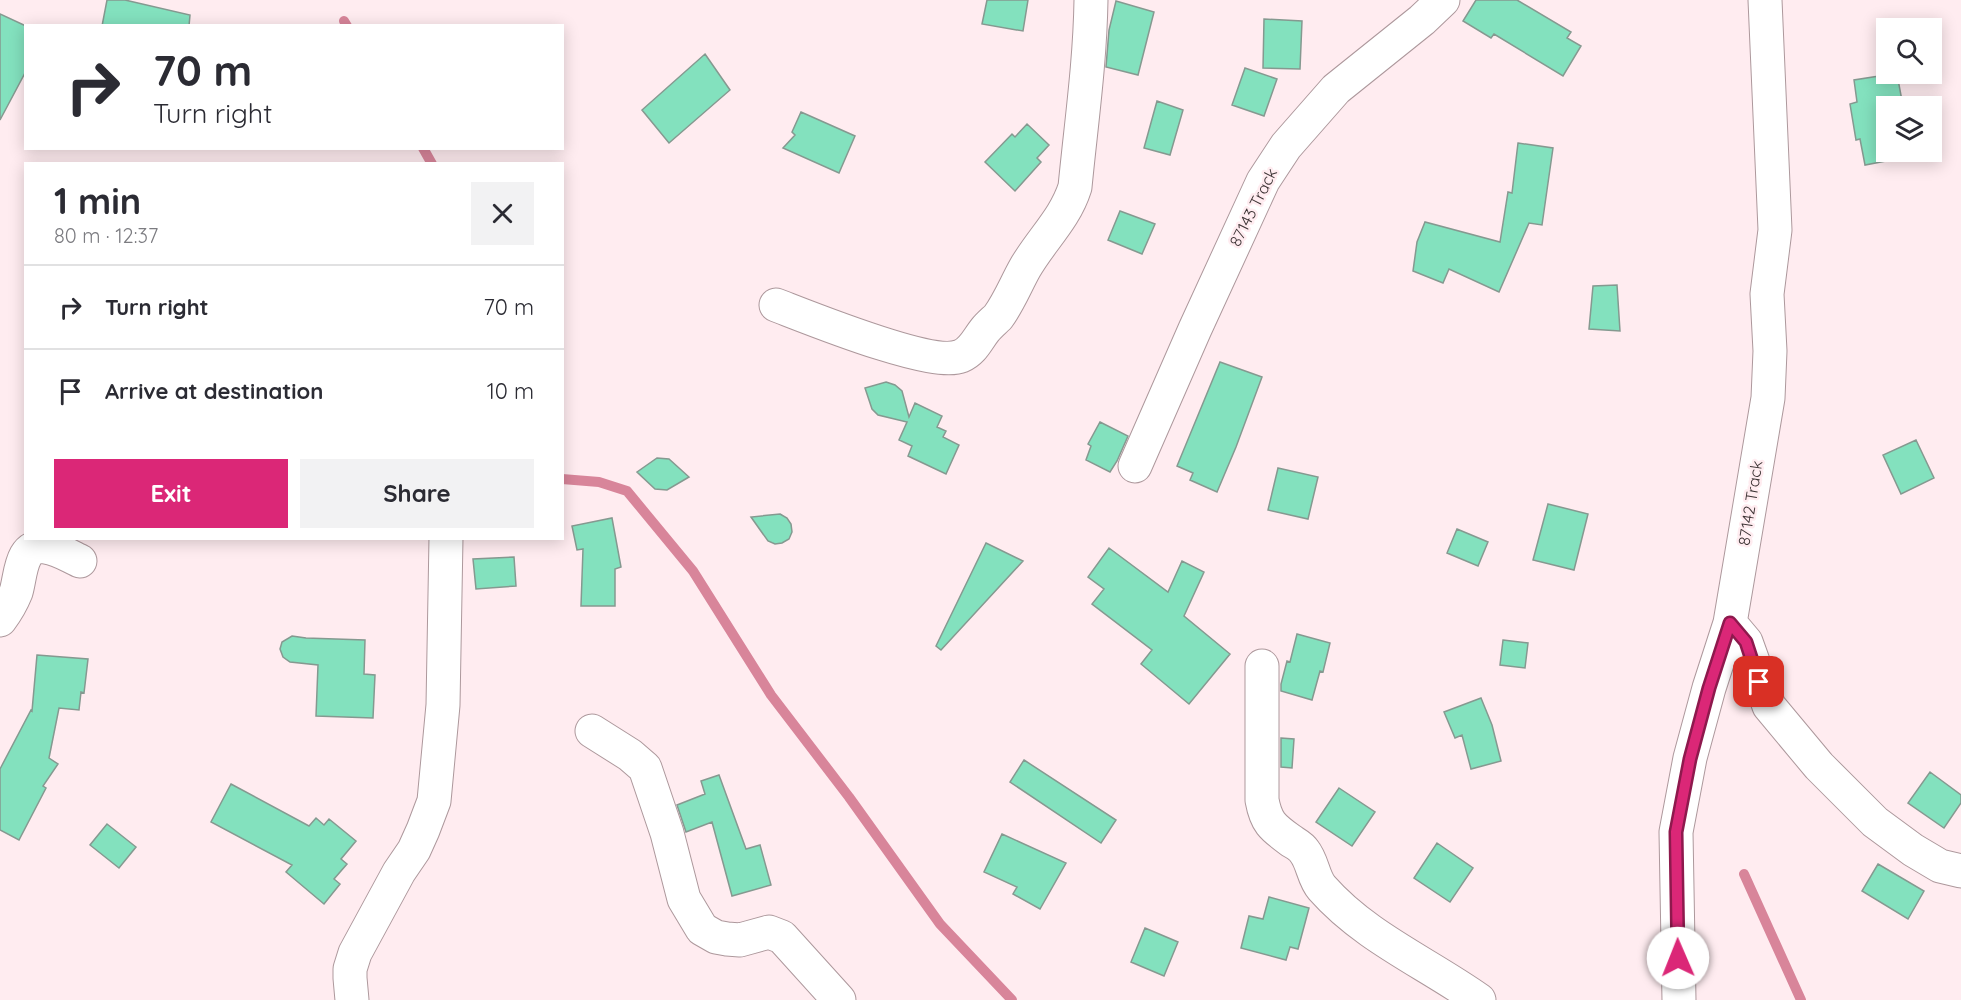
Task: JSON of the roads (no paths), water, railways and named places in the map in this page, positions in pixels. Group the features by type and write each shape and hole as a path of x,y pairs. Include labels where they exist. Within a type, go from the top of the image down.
{"street":[{"path":"776,305 902,350 939,358 959,357 972,349 984,331 999,316 1036,249 1066,211 1072,197 1087,73 1091,0"},
{"name":"87143 Track","path":"1135,466 1263,181 1286,146 1336,88 1405,34 1443,0"},
{"name":"87142 Track","path":"1679,1000 1676,832 1690,759 1709,688 1730,623 1768,398 1770,351 1767,294 1775,230 1765,0"},
{"path":"352,1000 350,969 356,953 399,872 414,850 434,801 443,705 446,540"},
{"path":"0,620 15,594 22,562 31,550 37,546 44,546 80,561"},
{"path":"1730,623 1746,642 1768,706 1819,766 1875,822 1913,850 1940,866 1961,871"},
{"path":"1262,666 1262,800 1267,820 1304,851 1320,885 1334,901 1380,939 1448,978 1479,1000"},
{"path":"592,731 630,755 645,768 667,833 684,899 702,929 716,937 727,939 740,939 769,932 782,937 839,1000"}],"waterway":[{"path":"424,150 431,162"},
{"path":"564,479 599,482 627,491 693,571 771,695 849,797 940,924 1012,1000"},
{"path":"1744,874 1801,1000"}]}
